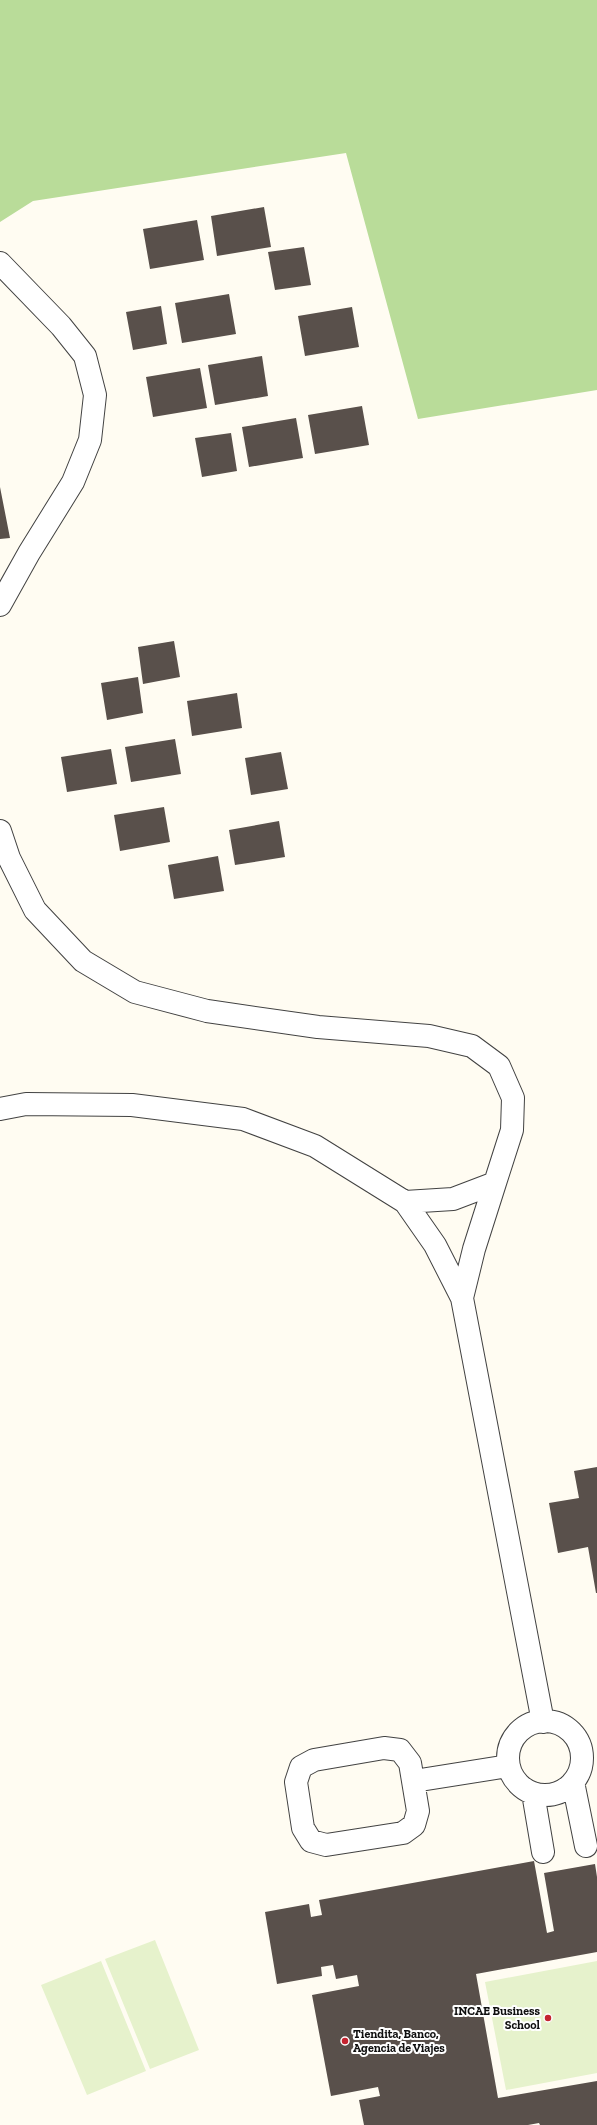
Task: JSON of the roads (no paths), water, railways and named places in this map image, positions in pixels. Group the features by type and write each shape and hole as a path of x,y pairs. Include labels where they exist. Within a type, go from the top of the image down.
{"street":[{"path":"0,263 62,326 84,356 95,395 90,440 73,482 29,553 0,605"},
{"path":"0,831 9,858 35,910 83,961 135,992 207,1010 318,1027 429,1036 472,1046 500,1066 513,1098 512,1130 474,1249 462,1298"},
{"path":"0,1109 26,1104 132,1105 244,1119 315,1146 405,1202 435,1245 462,1298 543,1722"},
{"path":"405,1202 453,1199 495,1184"},
{"path":"543,1722 554,1723 565,1728 573,1735 579,1745 589,1756 581,1766 573,1782 554,1794 544,1795 533,1793 522,1787 513,1778 508,1766 508,1754 512,1741 520,1731 530,1725 543,1722"},
{"path":"384,1748 400,1750 410,1762 414,1781 418,1811 414,1825 403,1833 326,1845 311,1841 303,1828 296,1782 301,1768 314,1760 384,1748"},
{"path":"414,1781 508,1766"},
{"path":"573,1782 586,1846"},
{"path":"533,1793 543,1852"}],"place":[{"name":"INCAE Business School","path":"548,2018"},
{"name":"Tiendita, Banco, Agencia de Viajes","path":"345,2041"}]}
